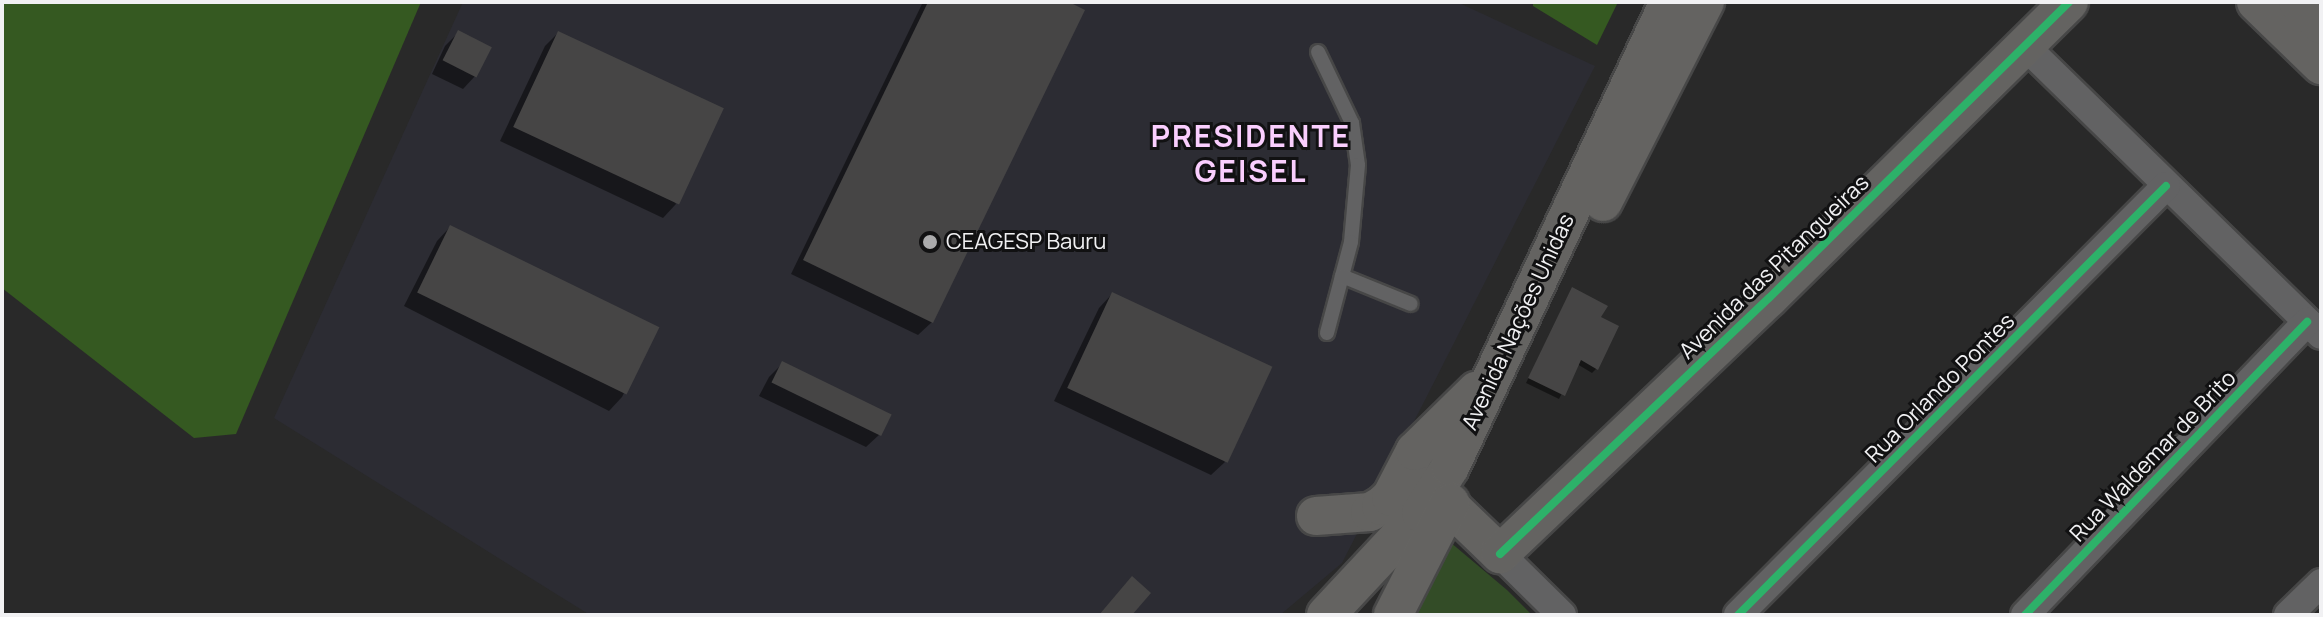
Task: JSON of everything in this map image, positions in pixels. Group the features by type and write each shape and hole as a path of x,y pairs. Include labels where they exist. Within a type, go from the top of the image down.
{"main road":[{"name":"Avenida Nações Unidas","path":"1326,615 1421,513 1450,467 1669,2"},
{"name":"Avenida Nações Unidas","path":"1393,615 1705,2"},
{"name":"Avenida das Pitangueiras","path":"1500,554 1781,288 2069,2"},
{"path":"2256,2 2321,65"},
{"path":"2298,2 2321,24"},
{"path":"1316,516 1370,512 1381,506 1391,497 1415,451 1493,376"},
{"path":"1449,505 1500,554"}],"street":[{"path":"2026,47 2314,329"},
{"name":"Rua Orlando Pontes","path":"1738,615 2166,186"},
{"name":"Rua Waldemar de Brito","path":"2025,615 2314,329"},
{"path":"1500,554 1562,615"},
{"path":"2288,615 2321,583"}],"lane":[{"path":"1318,52 1352,123 1358,165 1351,242 1327,333"},
{"path":"1342,276 1411,304"}],"shaded area":[{"name":"CEAGESP Bauru","path":"463,2 1457,2 1595,66 1342,563 1280,615 590,615 274,418"}],"green space":[{"path":"2,2 421,2 236,434 194,438 2,288"},
{"path":"1533,2 1618,2 1597,45 1533,6"},
{"path":"1450,542 1507,590 1532,615 1413,615"}],"building":[{"path":"928,2 1069,2 1085,10 933,323 803,260"},
{"path":"458,30 492,47 476,78 443,60"},
{"path":"558,31 724,108 679,204 513,127"},
{"path":"450,225 659,327 627,395 417,292"},
{"path":"1572,287 1608,306 1601,317 1619,326 1598,370 1581,360 1565,396 1528,378"},
{"path":"1112,292 1272,367 1228,463 1067,388"},
{"path":"782,361 892,414 881,436 771,383"},
{"path":"1132,576 1151,593 1132,615 1099,615"}],"cycle path":[{"path":"1500,554 1769,298 2069,2"},
{"path":"1738,615 2166,186"},
{"path":"2025,615 2307,322"}],"place":[{"name":"CEAGESP Bauru","path":"930,242"}],"district":[{"name":"PRESIDENTE GEISEL","path":"1251,153"}]}
